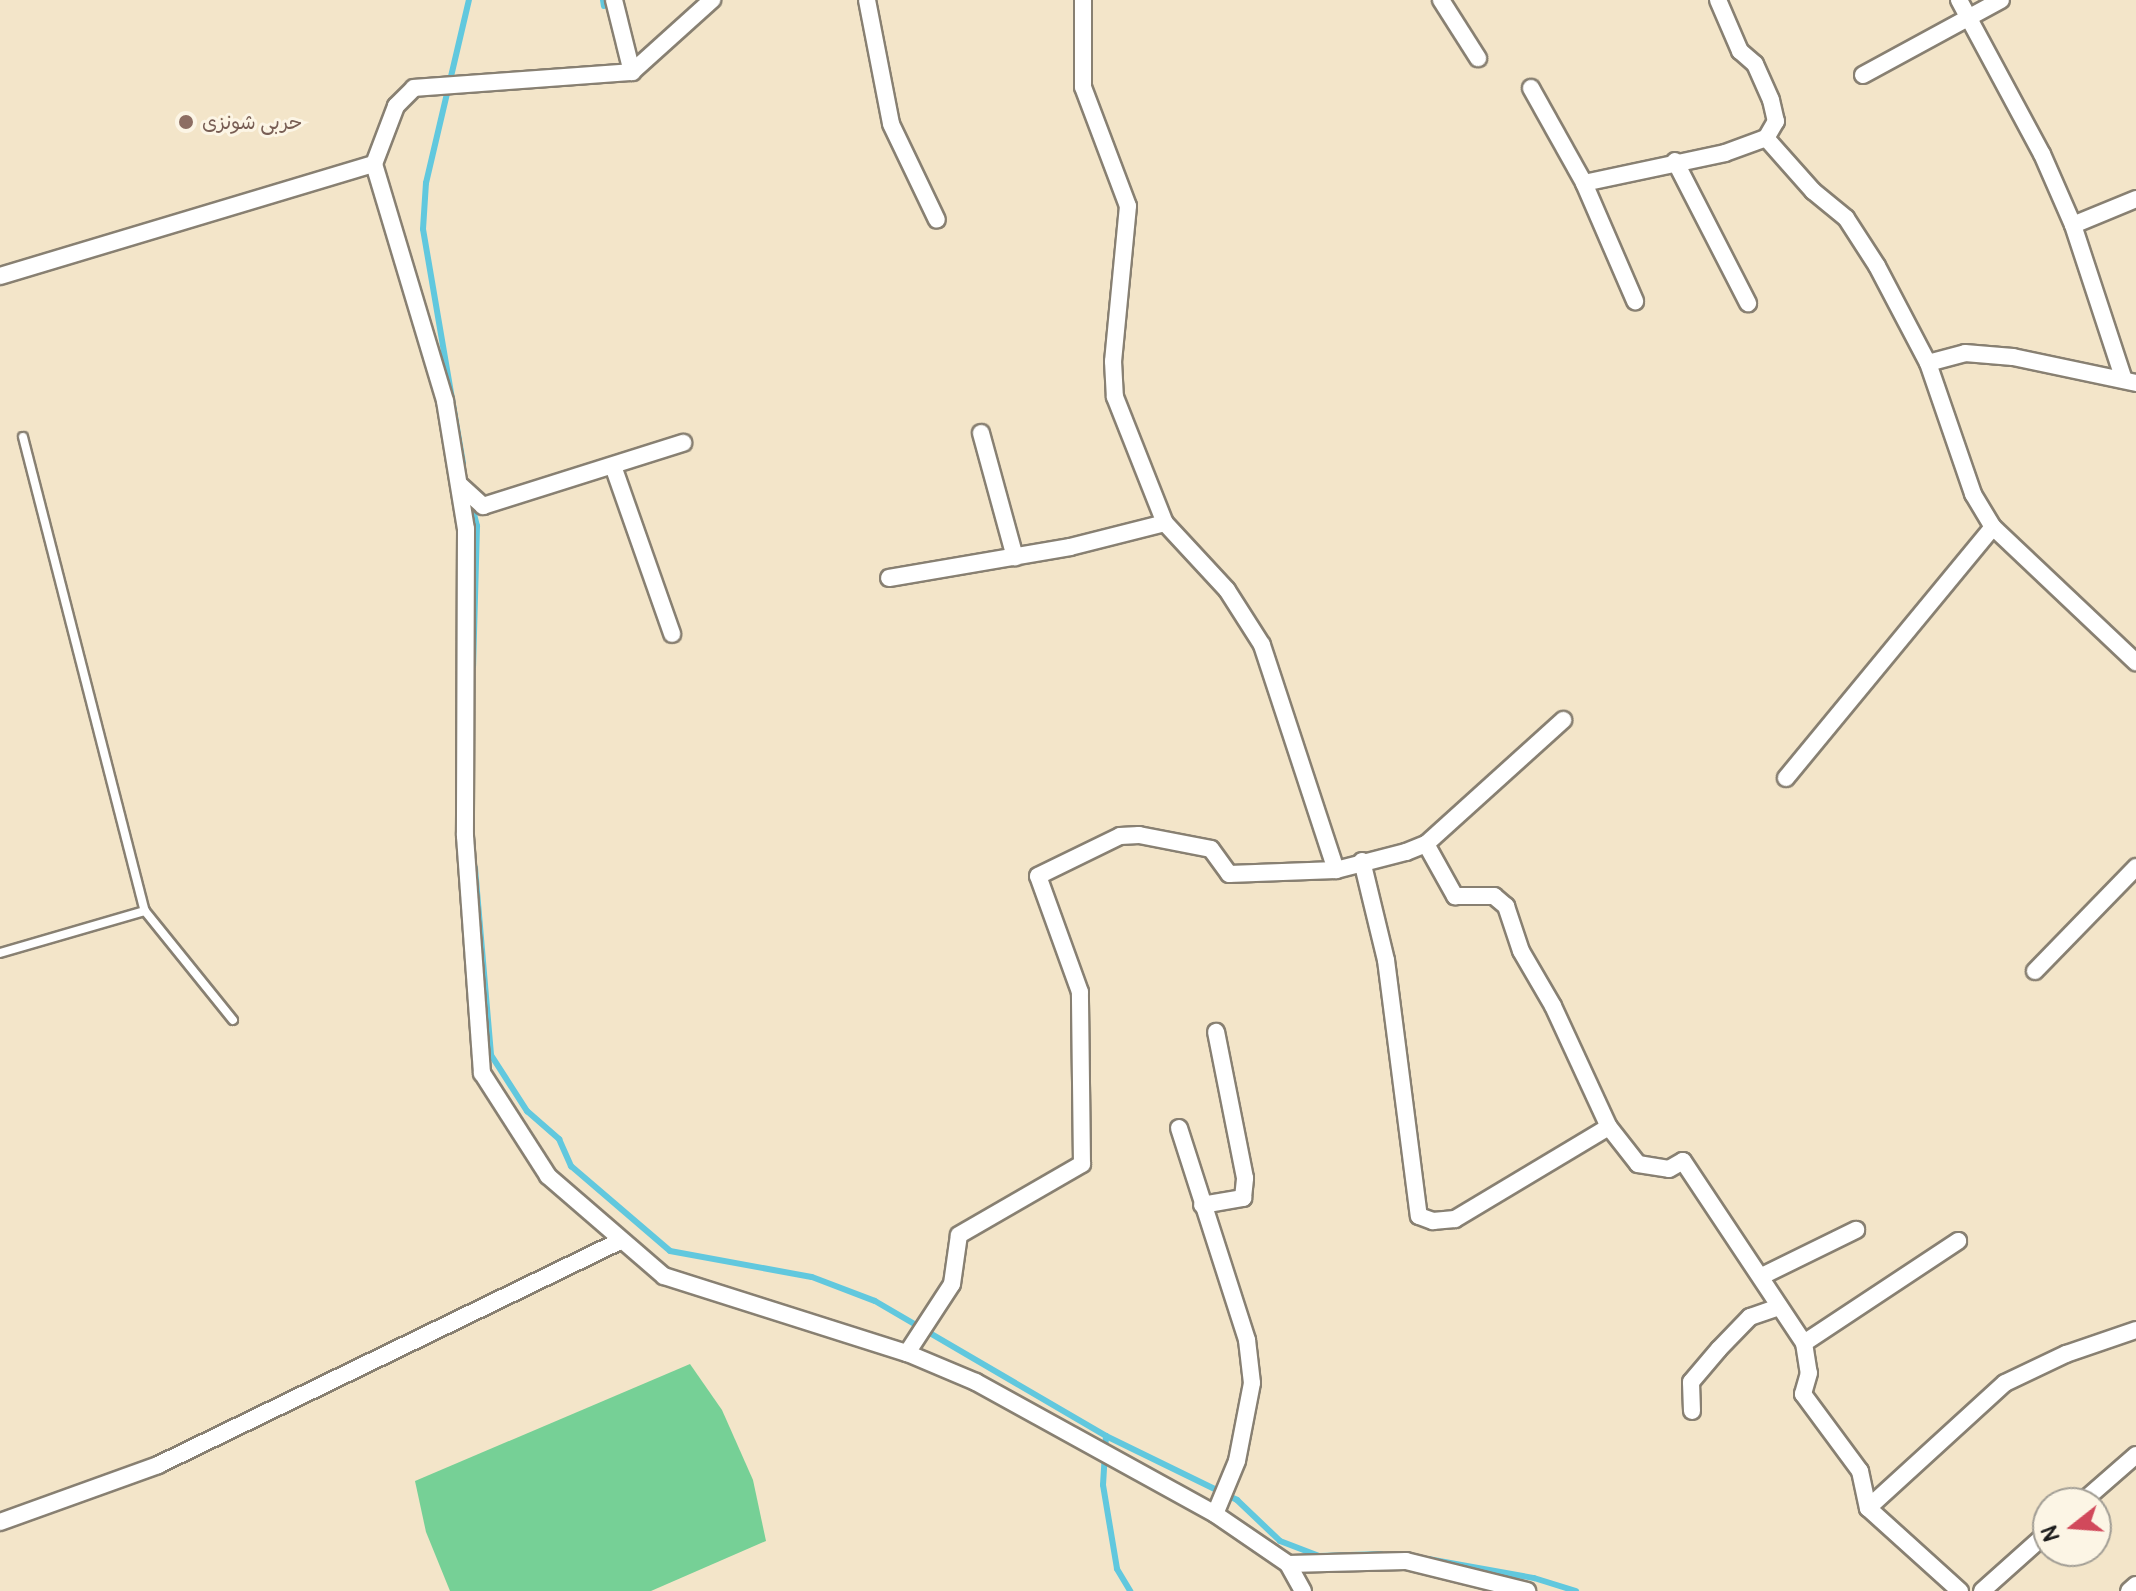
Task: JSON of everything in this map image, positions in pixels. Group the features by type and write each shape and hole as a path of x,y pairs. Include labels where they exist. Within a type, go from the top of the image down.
{"street":[{"path":"614,0 632,72"},
{"path":"712,0 632,72 414,88 396,106 374,164 445,401 461,486 466,544 465,836 482,1073 548,1176 664,1276 907,1353 976,1382 1215,1514 1288,1564 1303,1591"},
{"path":"867,0 891,124 937,220"},
{"path":"1083,0 1083,87 1128,206 1113,361 1115,397 1165,523 1227,590 1262,645 1336,870"},
{"path":"1441,0 1478,58"},
{"path":"1584,183 1675,161 1725,153 1766,138 1776,121 1771,100 1755,64 1740,51 1718,0"},
{"path":"1863,75 1962,8 2001,0"},
{"path":"1962,8 2042,154 2073,225 2130,381"},
{"path":"1531,88 1584,183 1635,301"},
{"path":"1766,138 1813,191 1846,218 1928,363 1973,494 1993,527 2136,662"},
{"path":"1675,161 1748,303"},
{"path":"0,276 374,164"},
{"path":"2073,225 2136,199"},
{"path":"1928,363 1965,353 2013,357 2130,381"},
{"path":"981,433 1015,557"},
{"path":"461,486 483,506 683,443"},
{"path":"613,466 672,634"},
{"path":"889,578 1015,557 1165,523"},
{"path":"1786,778 1993,527"},
{"path":"907,1353 952,1284 959,1235 1082,1164 1084,1032 1080,992 1038,876 1120,836 1139,835 1211,849 1229,874 1336,870 1426,844 1563,720"},
{"path":"1426,844 1455,896 1494,896 1506,906 1521,951 1609,1127 1638,1164 1669,1169 1683,1161 1804,1343 1809,1373 1803,1394 1860,1471 1868,1508 1960,1591"},
{"path":"1362,861 1386,960 1419,1216 1455,1219 1609,1127"},
{"path":"2035,971 2136,867"},
{"path":"1202,1205 1243,1198 1245,1178 1216,1032"},
{"path":"1179,1128 1247,1340 1252,1383 1237,1461 1215,1514"},
{"path":"1762,1276 1856,1230"},
{"path":"0,1522 158,1465 620,1241"},
{"path":"1804,1343 1958,1241"},
{"path":"1692,1411 1691,1382 1750,1317 1779,1307"},
{"path":"1868,1508 2005,1383 2066,1354 2136,1330"},
{"path":"2099,1487 2136,1455"},
{"path":"1982,1591 2032,1546"},
{"path":"1288,1564 1406,1561 1527,1591"},
{"path":"2129,1591 2136,1585"}],"lane":[{"path":"23,437 145,911 233,1020"},
{"path":"0,953 145,911"}],"green space":[{"path":"690,1364 722,1410 753,1480 766,1541 651,1591 450,1591 426,1532 415,1481"}],"waterway":[{"path":"463,463 423,229 426,183 469,0"},
{"path":"603,0 604,6"},
{"path":"471,502 477,526 473,666"},
{"path":"475,868 491,1055 527,1111 559,1139 571,1166 670,1251 812,1277 875,1301 1106,1436 1237,1500 1280,1541 1319,1556 1381,1554"},
{"path":"1106,1436 1103,1485 1117,1569 1130,1591"},
{"path":"1428,1559 1534,1578 1576,1591"}],"place":[{"name":"حربی شونزی","path":"186,122"}]}
